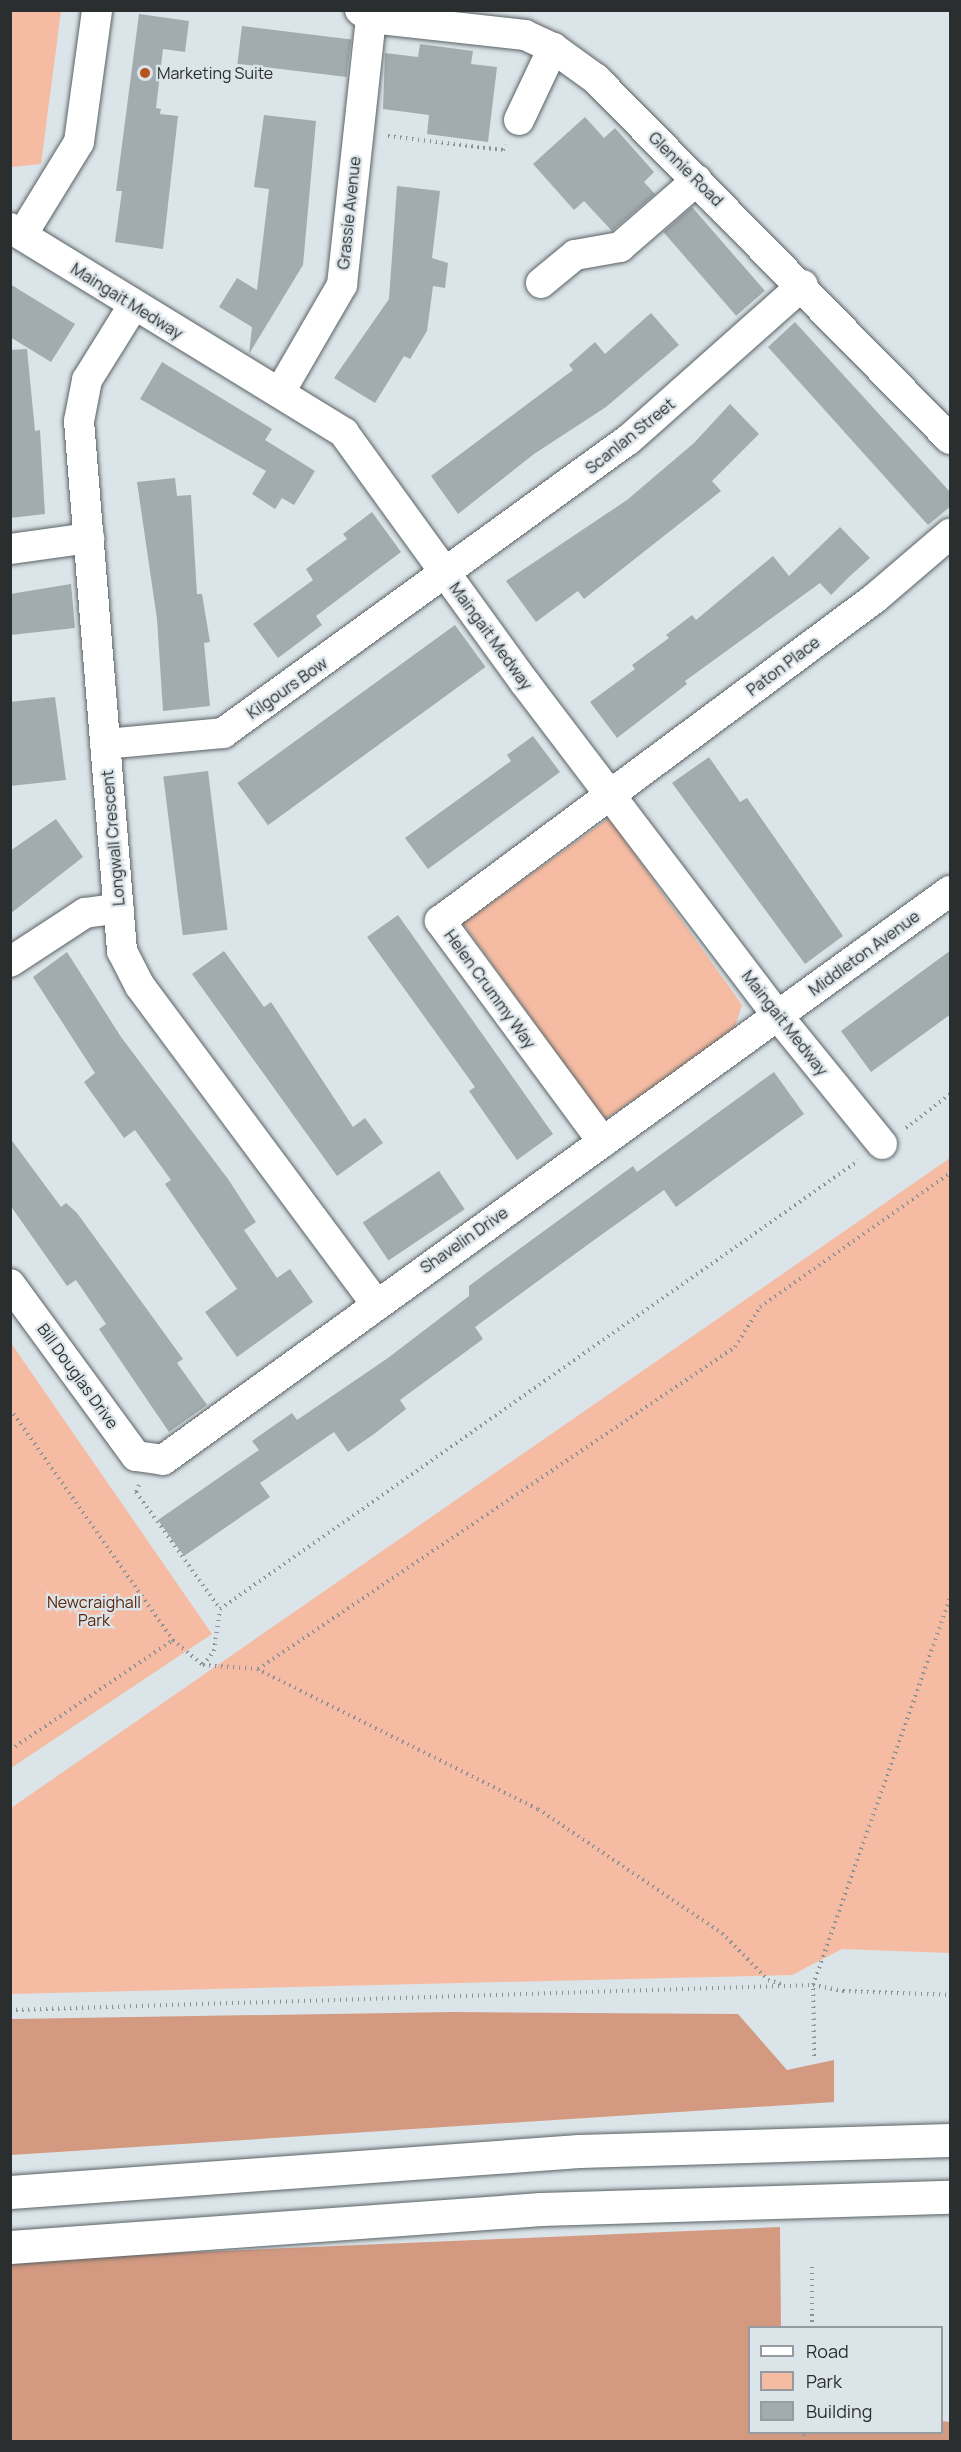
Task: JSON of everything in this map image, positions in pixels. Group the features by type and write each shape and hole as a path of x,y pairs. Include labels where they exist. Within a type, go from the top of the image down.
{"main road":[{"path":"10,2192 579,2151 951,2140"},
{"path":"10,2247 541,2209 951,2197"}],"street":[{"path":"16,231 78,142 97,10"},
{"name":"Glennie Road","path":"366,14 525,35 553,48 596,79 803,285 951,439"},
{"name":"Grassie Avenue","path":"280,392 342,285 366,14"},
{"path":"519,120 553,48"},
{"path":"541,283 575,255 620,247 697,180"},
{"name":"Maingait Medway","path":"16,231 133,306 280,392 344,434 778,1016 882,1144"},
{"name":"Scanlan Street","path":"447,574 627,441 803,285"},
{"name":"Longwall Crescent","path":"133,306 87,380 81,410 122,951 140,986 375,1304"},
{"name":"Paton Place","path":"612,795 875,598 951,534"},
{"path":"10,549 89,538"},
{"name":"Kilgours Bow","path":"105,744 223,734 447,574"},
{"name":"Helen Crummy Way","path":"603,1142 440,921 612,795"},
{"name":"Middleton Avenue","path":"778,1016 951,891"},
{"path":"10,962 85,913 119,908"},
{"name":"Shavelin Drive","path":"150,1462 163,1460 375,1304 778,1016"},
{"name":"Bill Douglas Drive","path":"10,1284 136,1456 150,1462"}],"path":[{"path":"357,133 503,150 519,120"},
{"path":"220,1609 951,1094"},
{"path":"257,1669 735,1347 760,1307 951,1173"},
{"path":"10,1409 173,1640 203,1665 257,1669 538,1809 722,1933 768,1980 784,1985"},
{"path":"150,1462 136,1492 220,1609 214,1651 203,1665"},
{"path":"814,2056 813,1984 951,1599"},
{"path":"10,1750 173,1640"},
{"path":"10,2010 813,1984 843,1991 951,1995"},
{"path":"812,2262 812,2326"}],"green space":[{"path":"11,10 61,11 41,164 11,167"},
{"path":"609,818 742,1005 733,1033 604,1120 463,923"},
{"path":"950,1158 950,1953 842,1949 792,1975 11,1994 11,1808"},
{"name":"Newcraighall Park","path":"11,1343 212,1634 10,1768"}],"shaded area":[{"path":"452,2012 738,2014 787,2070 834,2060 834,2102 11,2155 11,2019"},
{"path":"780,2227 781,2326 748,2326 748,2434 943,2434 943,2421 950,2422 950,2442 11,2442 11,2260"}],"building":[{"path":"139,14 189,21 185,52 163,49 156,108 161,109 160,114 178,116 163,249 115,242 122,191 116,191"},
{"path":"242,26 351,39 347,77 237,64"},
{"path":"420,44 473,51 471,64 497,67 488,142 427,134 429,115 383,109 385,53 418,57"},
{"path":"264,115 316,121 303,265 249,354 252,327 219,307 237,278 257,290 269,189 254,187"},
{"path":"585,117 604,138 615,128 654,172 644,182 655,194 612,231 584,201 574,210 533,164"},
{"path":"397,186 440,191 432,258 448,263 445,288 433,286 427,331 410,359 404,356 375,403 334,378 389,299"},
{"path":"692,207 765,291 736,316 663,232"},
{"path":"10,284 75,324 51,362 10,337"},
{"path":"651,313 679,345 606,407 534,454 458,514 431,476 573,370 569,365 595,342 605,354"},
{"path":"795,322 951,493 951,506 928,525 768,347"},
{"path":"27,349 35,431 40,430 45,514 10,518 10,350"},
{"path":"162,362 272,429 265,440 315,471 294,505 282,498 275,509 252,494 266,471 140,399"},
{"path":"730,404 759,434 712,481 721,491 584,599 578,591 536,622 506,581 627,500 694,443"},
{"path":"175,478 177,496 191,495 197,594 202,594 210,642 204,643 210,706 163,711 157,619 137,482"},
{"path":"372,512 401,552 316,616 322,625 278,658 253,624 313,580 306,569 347,539 343,534"},
{"path":"840,527 870,558 831,595 820,583 685,681 687,684 617,738 590,702 635,669 632,665 669,638 666,635 692,615 696,620 773,556 789,576"},
{"path":"71,584 75,628 10,635 10,594"},
{"path":"455,625 486,667 268,825 237,783"},
{"path":"55,697 66,780 10,786 10,702"},
{"path":"533,736 560,772 428,869 405,838 511,761 507,755"},
{"path":"709,757 740,802 747,798 843,936 805,964 672,783"},
{"path":"208,771 227,930 183,935 163,776"},
{"path":"56,819 83,857 10,914 10,851"},
{"path":"398,915 553,1134 517,1160 469,1091 475,1087 367,937"},
{"path":"951,950 951,1014 871,1072 841,1031"},
{"path":"224,951 264,1007 271,1002 353,1127 365,1118 383,1143 337,1176 192,974"},
{"path":"67,952 121,1037 228,1179 256,1222 244,1230 277,1278 290,1269 313,1302 237,1357 205,1312 237,1289 165,1184 171,1180 135,1130 124,1138 84,1082 95,1073 33,977"},
{"path":"774,1072 804,1114 676,1207 664,1190 475,1327 483,1339 400,1400 406,1409 374,1434 348,1452 334,1432 260,1483 270,1497 184,1556 158,1520 259,1450 252,1441 292,1413 297,1420 388,1358 469,1296 469,1286 485,1274 633,1166 637,1172"},
{"path":"10,1138 61,1207 66,1203 77,1213 183,1359 177,1363 207,1405 169,1432 99,1329 106,1324 76,1280 67,1286 10,1205"},
{"path":"439,1171 465,1209 388,1261 363,1222"}],"place":[{"name":"Marketing Suite","path":"145,73"}]}
